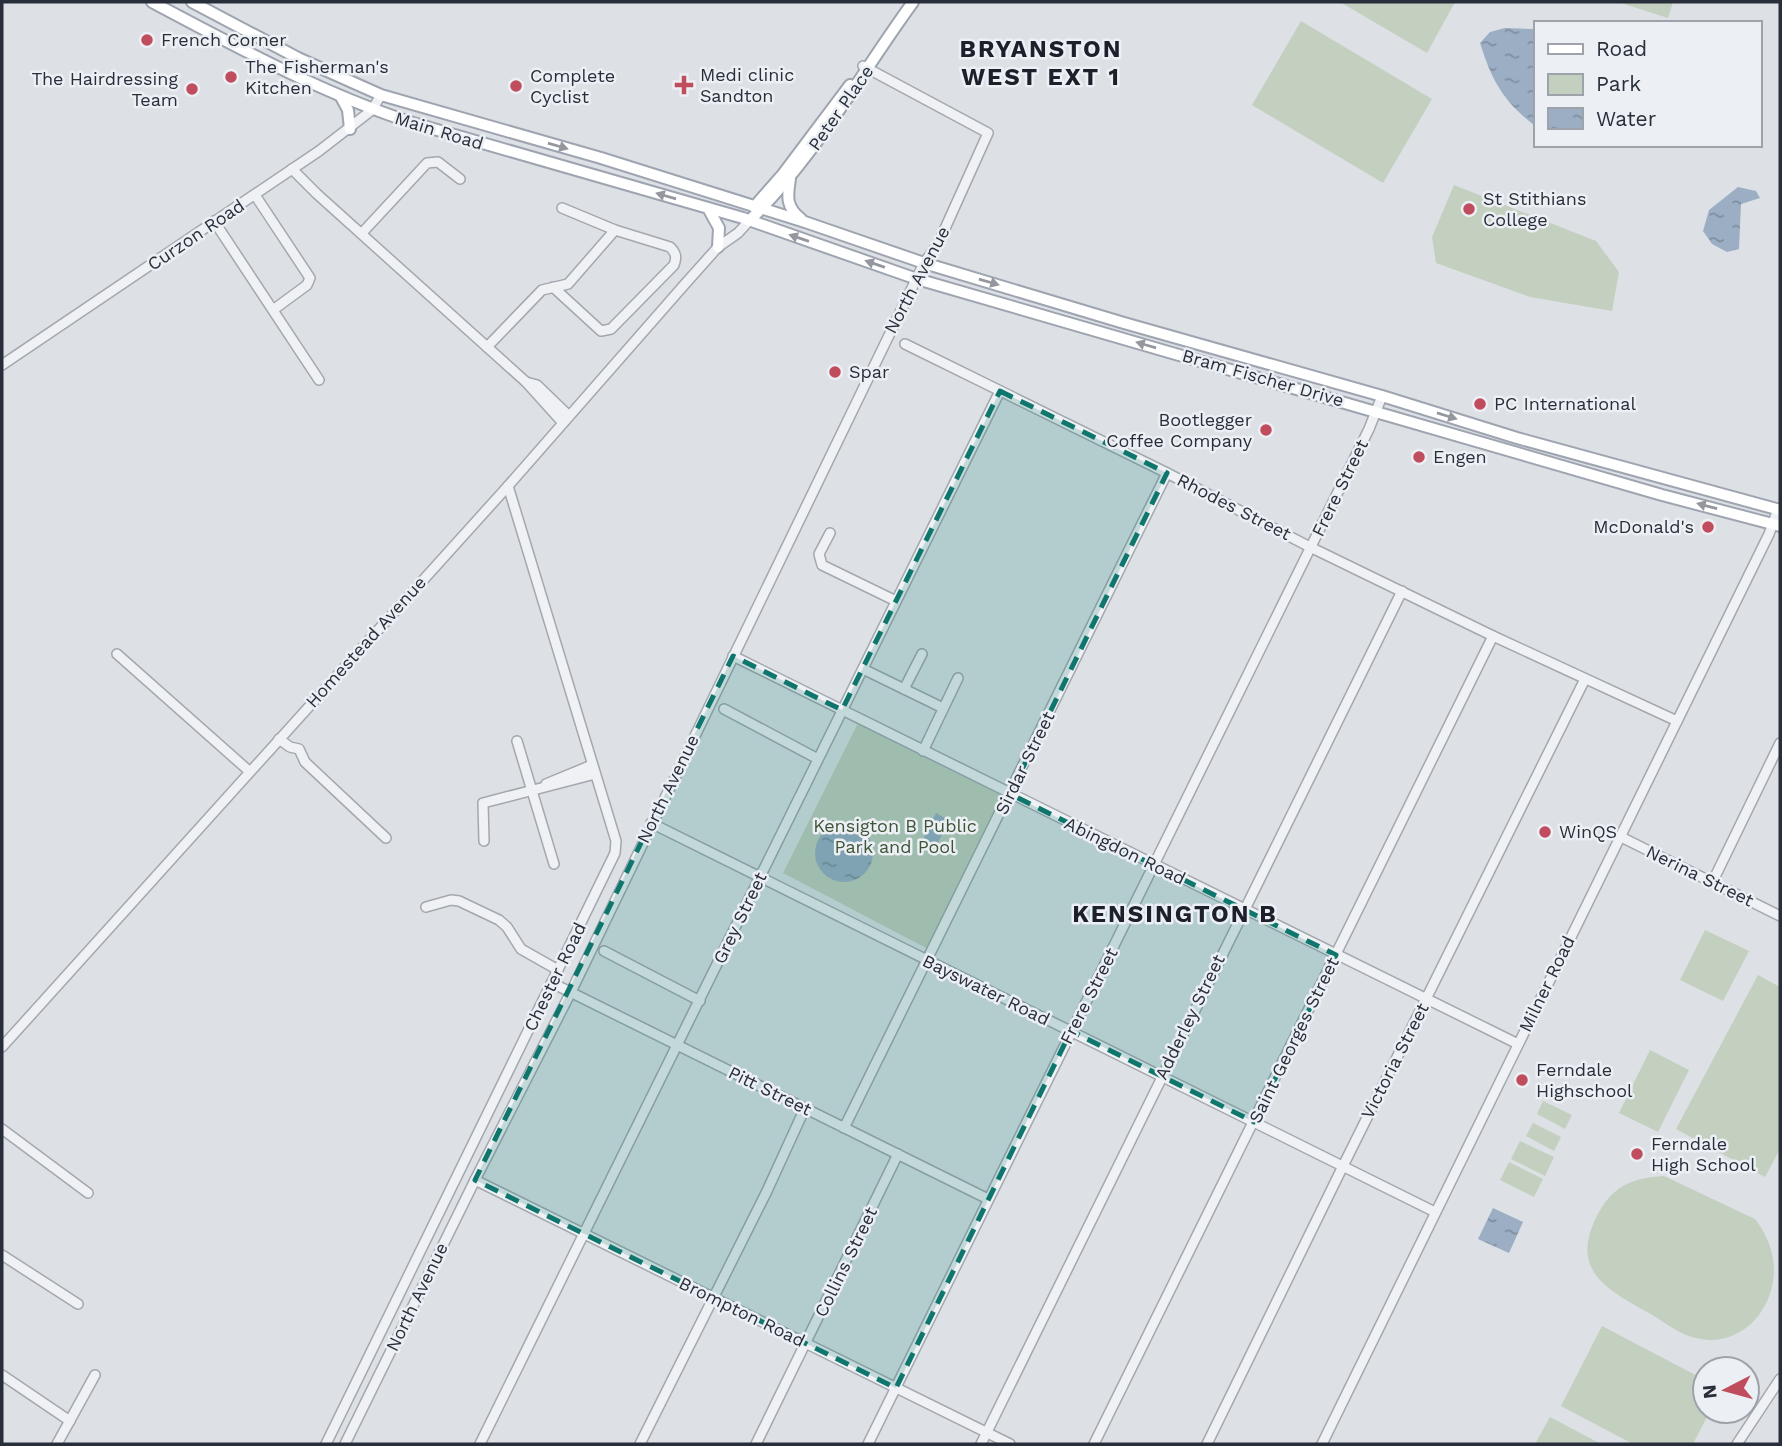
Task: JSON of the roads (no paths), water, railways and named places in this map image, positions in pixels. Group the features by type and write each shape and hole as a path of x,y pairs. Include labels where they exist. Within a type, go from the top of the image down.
{"main road":[{"name":"Main Road","path":"152,2 265,61 372,110 746,220"},
{"name":"Main Road","path":"192,2 298,58 381,95 601,158 758,207"},
{"name":"Peter Place","path":"758,207 866,68 907,2"},
{"name":"Peter Place","path":"758,207 790,178 914,2"},
{"path":"341,97 348,110 350,128"},
{"path":"790,178 787,202 794,213 805,222"},
{"path":"746,220 758,207"},
{"name":"Bram Fischer Drive","path":"758,207 924,263 1517,438 1779,510"},
{"path":"708,208 719,228 718,247"},
{"name":"Bram Fischer Drive","path":"746,220 916,279 1662,495 1776,525"}],"street":[{"name":"North Avenue","path":"345,1444 474,1180 571,992 916,279 938,244 988,133 866,68"},
{"name":"Curzon Road","path":"2,365 350,128 372,110 381,95"},
{"path":"362,233 427,163 438,162 460,179"},
{"path":"290,170 312,194 317,194 362,233 566,419"},
{"path":"255,195 310,278 307,285 273,310"},
{"path":"553,287 601,331 611,329 677,259 670,247 615,230 562,208"},
{"name":"Homestead Avenue","path":"2,1047 508,486 718,247 738,233 746,220"},
{"path":"214,221 320,380"},
{"path":"487,347 542,290 568,284 615,230"},
{"name":"Rhodes Street","path":"905,344 1310,547 1677,721"},
{"name":"Grey Street","path":"480,1444 1000,391"},
{"name":"Frere Street","path":"868,1444 1154,866 1382,396"},
{"name":"Sirdar Street","path":"844,1128 1167,473"},
{"name":"Chester Road","path":"326,1444 615,853 616,841 508,486"},
{"name":"Milner Road","path":"1322,1444 1776,525 1779,510"},
{"path":"830,533 819,554 822,565 896,601"},
{"name":"Adderley Street","path":"981,1444 1402,591"},
{"name":"Saint Georges Street","path":"1094,1444 1493,636"},
{"path":"117,654 249,771"},
{"path":"904,689 922,654"},
{"name":"Abingdon Road","path":"733,656 1518,1044"},
{"path":"863,669 943,708"},
{"path":"923,751 958,678"},
{"name":"Victoria Street","path":"1208,1444 1585,679"},
{"path":"724,709 818,759"},
{"path":"279,739 290,747 293,756 305,762 386,838"},
{"path":"517,741 534,789 554,864"},
{"path":"1712,883 1780,743"},
{"path":"484,841 483,803 534,789 573,770 593,769"},
{"name":"Bayswater Road","path":"651,823 1435,1212"},
{"name":"Nerina Street","path":"1620,837 1780,916"},
{"path":"426,907 451,900 459,901 499,920 521,949 558,970"},
{"path":"604,951 700,1002"},
{"name":"Pitt Street","path":"552,983 988,1199"},
{"path":"640,1444 766,1193 805,1108"},
{"path":"2,1129 88,1193"},
{"name":"Collins Street","path":"756,1444 898,1154"},
{"name":"Brompton Road","path":"474,1180 1010,1444"},
{"path":"2,1255 78,1304"},
{"path":"2,1375 70,1421"},
{"path":"57,1444 95,1375"},
{"path":"1737,1444 1780,1379"}],"water":[{"path":"1505,28 1534,29 1534,125 1507,99 1489,68 1480,43 1490,32"},
{"path":"1738,187 1756,191 1760,198 1741,204 1739,249 1727,252 1712,244 1703,231 1709,210"},
{"path":"936,813 949,820 935,849 922,842"},
{"path":"844,824 865,832 873,853 865,874 844,882 823,874 815,853 823,832"},
{"path":"1493,1208 1523,1222 1509,1253 1478,1239"}],"place":[{"name":"French Corner","path":"147,40"},
{"name":"The Fisherman's Kitchen","path":"231,77"},
{"name":"Medi clinic Sandton","path":"684,85"},
{"name":"Complete Cyclist","path":"516,86"},
{"name":"The Hairdressing Team","path":"192,89"},
{"name":"St Stithians College","path":"1469,209"},
{"name":"Spar","path":"835,372"},
{"name":"PC International","path":"1480,404"},
{"name":"Bootlegger Coffee Company","path":"1266,430"},
{"name":"Engen","path":"1419,457"},
{"name":"McDonald's","path":"1708,527"},
{"name":"WinQS","path":"1545,832"},
{"name":"Ferndale Highschool","path":"1522,1080"},
{"name":"Ferndale High School","path":"1637,1154"}],"district":[{"name":"BRYANSTON WEST EXT 1","path":"1041,63"},
{"name":"KENSINGTON B","path":"1175,914"}],"park label":[{"name":"Kensigton B Public Park and Pool","path":"895,836"}]}
